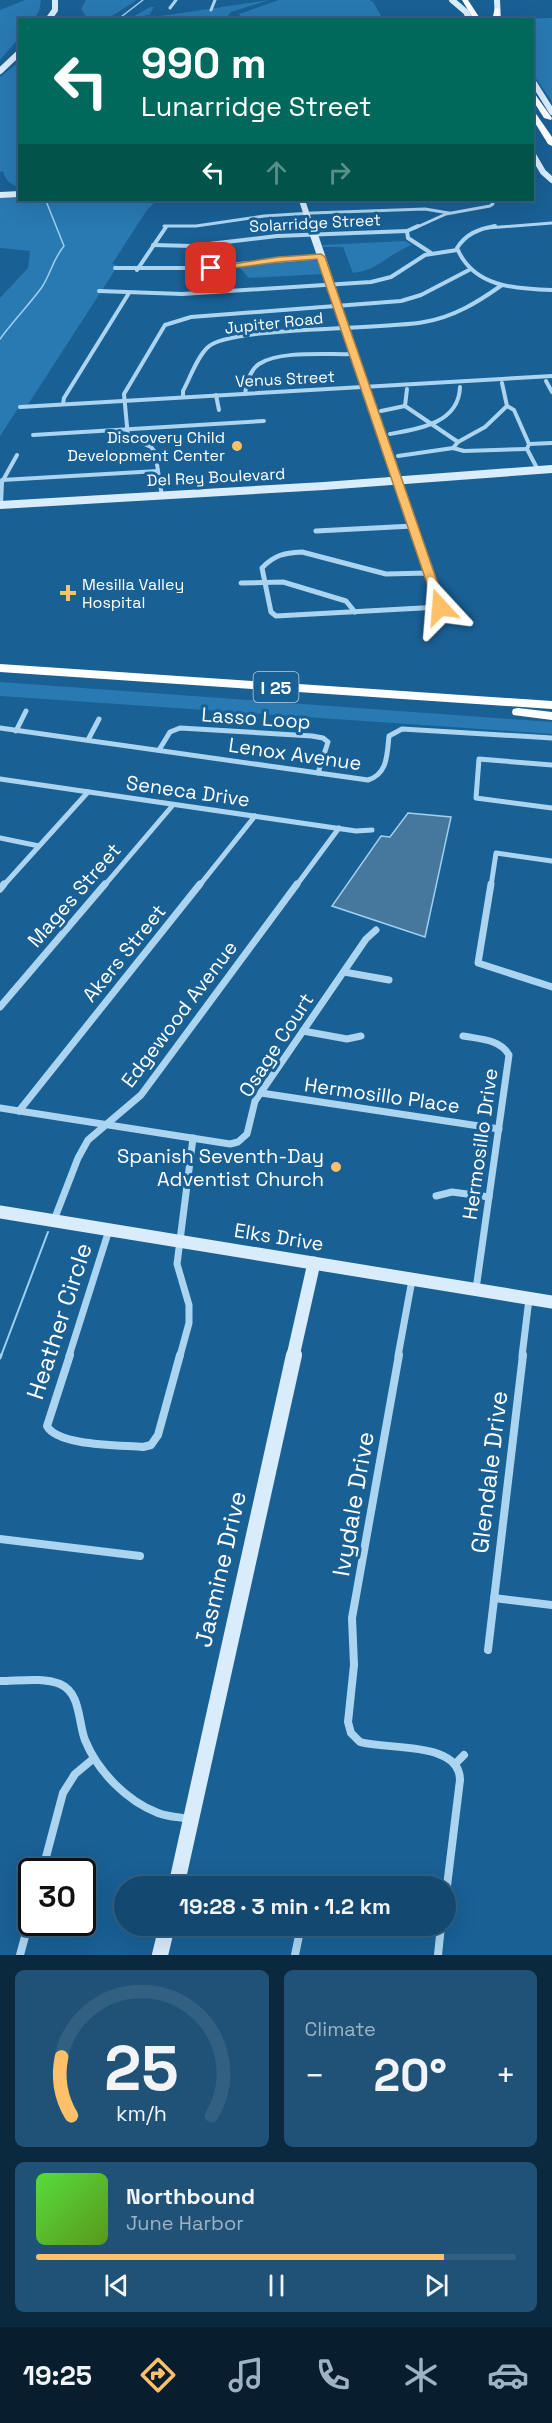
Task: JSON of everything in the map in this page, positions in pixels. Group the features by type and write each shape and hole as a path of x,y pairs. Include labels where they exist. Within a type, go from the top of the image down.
{"highway":[{"path":"465,0 477,18"},
{"path":"473,0 485,18"},
{"path":"497,9 497,18"},
{"path":"534,95 552,126"},
{"path":"534,113 552,144"},
{"name":"I 25","path":"0,668 388,694 550,700"},
{"name":"I 25","path":"0,678 552,715"}],"main road":[{"path":"47,18 50,10 48,0"},
{"path":"48,18 56,10 55,0"},
{"path":"452,0 466,12 469,18"},
{"path":"497,0 497,9"},
{"path":"0,71 18,54"},
{"path":"534,83 552,112"},
{"path":"534,157 548,170 552,180"},
{"path":"0,195 18,194"},
{"path":"302,201 397,478"},
{"name":"Del Rey Boulevard","path":"174,495 243,488 552,469"},
{"path":"162,493 174,495 180,492 216,487"},
{"name":"Del Rey Boulevard","path":"1,503 162,493 216,487 243,488"},
{"name":"Del Rey Boulevard","path":"1,503 140,497 162,493"},
{"name":"Elks Drive","path":"0,1212 552,1302"},
{"name":"Jasmine Drive","path":"178,1876 314,1263"},
{"path":"160,1955 165,1936"}],"street":[{"path":"170,8 176,0"},
{"path":"211,10 215,0"},
{"path":"431,253 408,238 407,231 449,213 490,206 493,204 492,201"},
{"path":"137,270 165,227 306,214 420,209 449,213"},
{"path":"552,223 501,226 478,230 463,238 457,250 462,262 469,270 483,278 502,285 552,290"},
{"name":"Solarridge Street","path":"153,245 198,246 255,238 407,231"},
{"path":"99,291 182,294 385,279 431,253 457,250"},
{"path":"115,268 194,269 278,259 321,257"},
{"path":"162,493 155,450 131,440 126,429 123,401 124,394 161,330 170,320 248,311 390,303 429,293 453,276 469,270"},
{"name":"Jupiter Road","path":"183,397 183,391 205,350 215,340 248,335 408,325 449,316 477,304 502,285"},
{"path":"63,404 64,398 129,293"},
{"path":"245,394 254,369 264,361 354,354"},
{"name":"Venus Street","path":"20,406 552,376"},
{"path":"546,381 552,392"},
{"path":"502,383 507,406 514,410 538,470"},
{"path":"390,434 431,424 453,410 460,398 460,387"},
{"path":"405,406 406,389"},
{"path":"216,395 219,410"},
{"path":"381,411 405,406 458,442"},
{"path":"453,448 458,442 486,427 501,409 507,406"},
{"path":"33,435 264,421"},
{"path":"398,456 453,448 464,451 552,443"},
{"path":"1,503 2,480 17,456"},
{"path":"2,480 158,471"},
{"path":"397,478 412,526 429,573 440,607 287,617 276,616 271,610 262,570 266,562 278,555 314,553 383,573 429,573"},
{"path":"316,531 412,526"},
{"path":"241,583 286,582 343,600 351,604 355,612"},
{"path":"15,730 27,711"},
{"path":"88,740 99,719"},
{"name":"Lasso Loop","path":"159,750 170,732 180,728 312,736 323,738 328,742 318,772"},
{"name":"Lenox Avenue","path":"0,729 368,780 384,773 389,736 402,729 552,738"},
{"path":"552,765 478,759 476,798 552,808"},
{"name":"Seneca Drive","path":"0,780 361,831 372,830"},
{"path":"0,889 88,792"},
{"name":"Mages Street","path":"0,1007 173,805"},
{"name":"Akers Street","path":"19,1111 255,816"},
{"name":"Edgewood Avenue","path":"54,1221 80,1152 93,1134 141,1095 339,828"},
{"path":"0,838 39,846"},
{"path":"552,861 496,853 478,963 552,987"},
{"name":"Osage Court","path":"193,1138 230,1144 242,1141 250,1132 253,1108 261,1093 366,939 376,930"},
{"path":"344,972 388,980"},
{"path":"303,1031 347,1039 361,1036"},
{"name":"Hermosillo Drive","path":"463,1036 497,1044 508,1052 476,1289"},
{"name":"Hermosillo Place","path":"261,1093 499,1129"},
{"path":"0,1108 193,1138"},
{"name":"Heather Circle","path":"109,1230 47,1423 50,1432 63,1438 143,1447 151,1445 156,1438 189,1317 187,1298 177,1269 193,1138"},
{"path":"436,1196 452,1192 489,1197"},
{"name":"Ivydale Drive","path":"412,1279 352,1618 354,1665 348,1722 349,1739 368,1744 440,1753 456,1763"},
{"name":"Glendale Drive","path":"488,1650 529,1298"},
{"path":"0,1539 140,1556"},
{"path":"494,1598 552,1605"},
{"path":"0,1681 60,1684 74,1697 84,1738 93,1759 128,1796 159,1813 191,1819"},
{"path":"448,1876 460,1775 456,1763 464,1755"},
{"path":"46,1858 63,1793 75,1774 93,1759"},
{"path":"20,1955 25,1936"},
{"path":"295,1955 299,1936"},
{"path":"438,1955 440,1936"}],"shaded area":[{"path":"25,0 41,0 35,18 18,18 18,39 0,60 0,10"},
{"path":"86,0 137,0 109,18 87,18 81,9"},
{"path":"269,0 231,12 228,15 230,18 147,18"},
{"path":"279,0 369,0 373,2 382,18 242,18 239,14"},
{"path":"154,7 149,15 145,15 147,18 131,18"},
{"path":"534,18 552,18 552,102 534,75"},
{"path":"18,63 18,187 9,182 3,171 0,172 0,77"},
{"path":"12,197 18,201 156,201 147,210 112,264 117,265 115,270 29,403 17,410 0,436 0,298 28,268 30,251 0,248 0,198"},
{"path":"405,241 412,245 370,269 353,273 343,247 323,247 322,245"},
{"path":"310,259 317,261 322,274 249,278 239,267"},
{"path":"0,682 552,722 552,734 0,696"},
{"path":"408,813 451,817 425,937 332,906 381,836 390,837"}],"waterway":[{"path":"120,18 143,0"},
{"path":"0,339 42,287 64,246 46,201"},
{"path":"1,1356 48,1232"}],"place":[{"name":"Discovery Child Development Center","path":"237,446"},
{"name":"Mesilla Valley Hospital","path":"68,593"},
{"name":"Spanish Seventh-Day Adventist Church","path":"336,1167"}],"route":[{"path":"211,268 278,259 321,257 440,607"}]}
